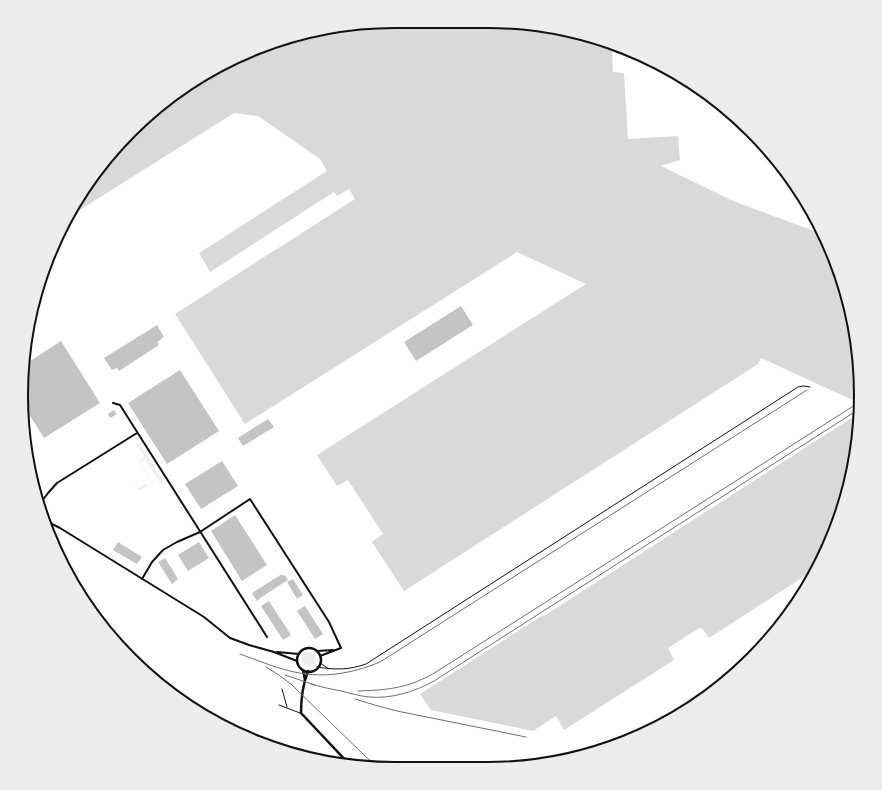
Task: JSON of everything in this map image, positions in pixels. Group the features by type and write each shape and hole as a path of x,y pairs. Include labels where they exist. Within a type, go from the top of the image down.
{"street":[{"path":"114,403 120,405 267,636"},
{"path":"43,499 57,484 137,433"},
{"path":"142,579 152,562 163,550 200,532 250,499 329,622 341,648 320,656"},
{"path":"51,524 204,617 230,638 249,646 274,652 297,661 303,670 305,680"},
{"path":"297,661 301,651 307,648 317,651 336,650"},
{"path":"303,670 312,671 320,663 320,656 317,651"},
{"path":"274,652 299,654"},
{"path":"308,671 305,680 301,713 344,758"}],"lane":[{"path":"317,667 343,669 366,664 798,387 803,386 810,388"},
{"path":"320,663 330,669"},
{"path":"282,689 287,708"},
{"path":"279,705 301,713"}],"shaded area":[{"path":"487,28 535,31 559,35 612,50 613,72 624,73 628,139 678,136 680,160 661,166 733,201 815,231 835,277 847,323 851,347 854,401 761,358 758,364 404,591 372,542 383,534 348,480 337,486 317,455 586,284 517,252 245,424 175,314 355,199 349,189 337,196 334,192 210,272 199,253 327,171 320,159 258,116 234,113 76,212 104,172 135,135 172,104 208,79 233,66 277,47 323,35 371,29"},
{"path":"853,417 847,467 835,513 807,575 709,638 701,627 668,648 674,660 564,730 556,716 533,731 431,710 420,694 543,615 544,616"},
{"path":"138,443 165,484 161,484 145,459 140,462 153,483 140,490 139,490 135,483 124,490 135,482 139,488 145,484 147,486 152,483 139,461 145,457 136,444"},
{"path":"309,652 314,654 316,659 314,664 309,666 304,664 302,659 304,654"}],"building":[{"path":"461,306 473,325 416,361 404,342"},
{"path":"157,325 164,337 157,342 159,345 119,371 117,368 112,370 104,358"},
{"path":"61,341 100,403 44,438 29,414 30,361"},
{"path":"180,370 219,431 167,464 128,403"},
{"path":"114,410 117,414 110,418 108,414"},
{"path":"268,419 274,427 243,446 238,438"},
{"path":"222,461 238,486 201,509 185,484"},
{"path":"235,515 267,565 242,581 211,531"},
{"path":"118,542 142,557 137,564 113,550"},
{"path":"199,542 209,558 188,571 178,555"},
{"path":"165,558 178,579 172,584 158,562"},
{"path":"282,574 283,576 285,575 288,580 257,601 252,593"},
{"path":"293,579 303,595 297,599 287,582"},
{"path":"269,601 291,635 283,640 261,606"},
{"path":"305,606 323,634 315,639 297,611"}],"railway":[{"path":"240,654 284,669 313,675 336,674 358,670 380,662 807,390"},
{"path":"358,691 389,689 408,685 436,672 854,406"},
{"path":"311,684 369,697 394,696 426,685 853,413"},
{"path":"266,667 292,685 371,761"},
{"path":"285,675 315,685"},
{"path":"355,699 397,711 526,737"}]}
